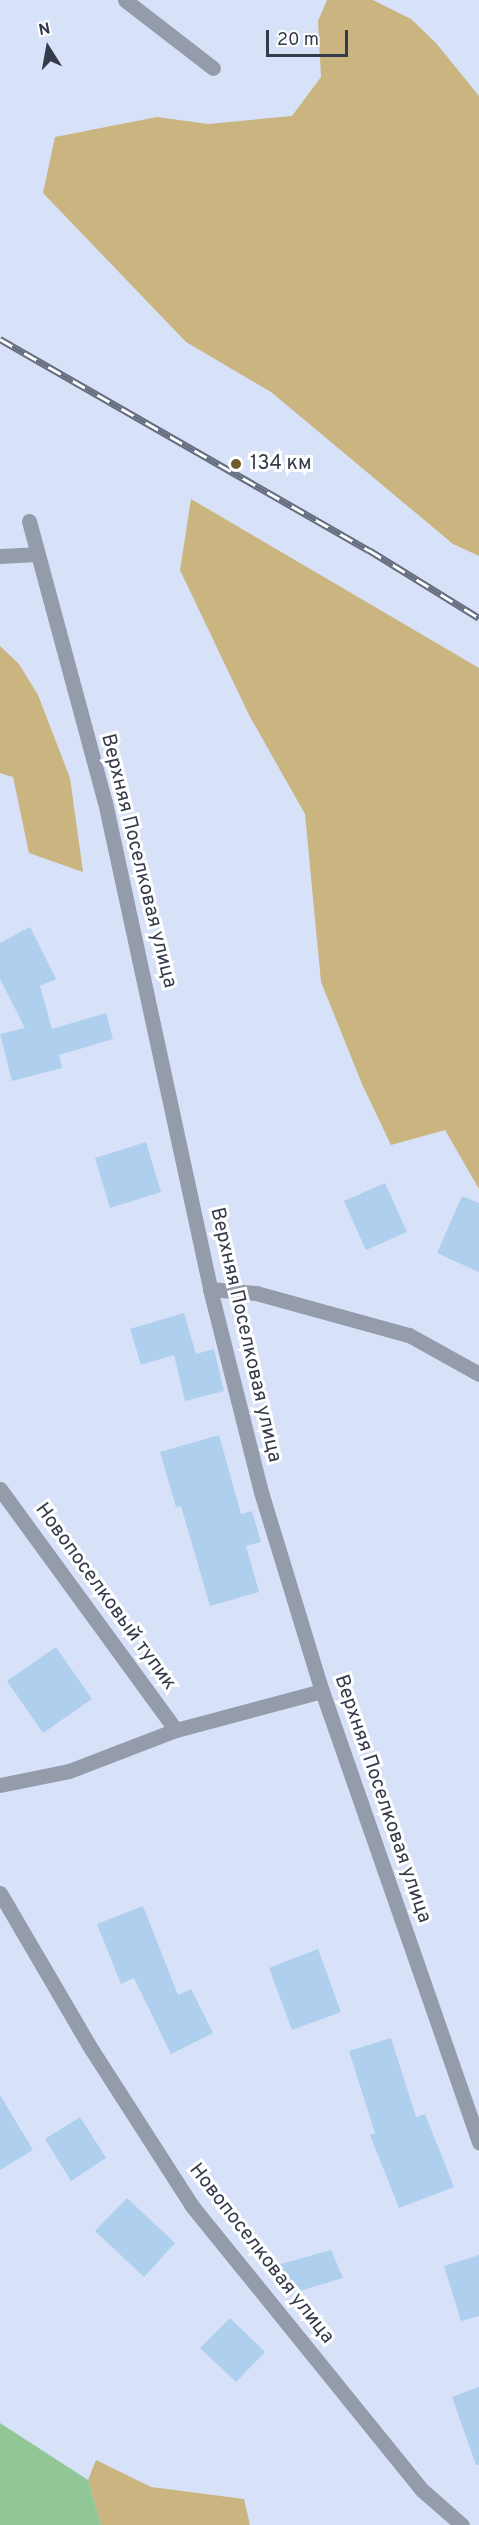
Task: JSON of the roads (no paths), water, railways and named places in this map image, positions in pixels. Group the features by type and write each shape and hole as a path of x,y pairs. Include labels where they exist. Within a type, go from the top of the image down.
{"street":[{"path":"125,0 213,68"},
{"name":"Верхняя Поселковая улица","path":"28,521 108,813 210,1289 261,1492 322,1691 479,2143"},
{"path":"0,556 36,554"},
{"path":"210,1289 256,1293 409,1335 479,1374"},
{"name":"Новопоселковый тупик","path":"0,1489 176,1730"},
{"path":"0,1785 69,1771 176,1730 322,1691"},
{"name":"Новопоселковая улица","path":"0,1893 90,2047 192,2206 422,2490 462,2525"}],"railway":[{"path":"0,339 369,550 479,618"}],"place":[{"name":"134 км","path":"236,464"}]}
